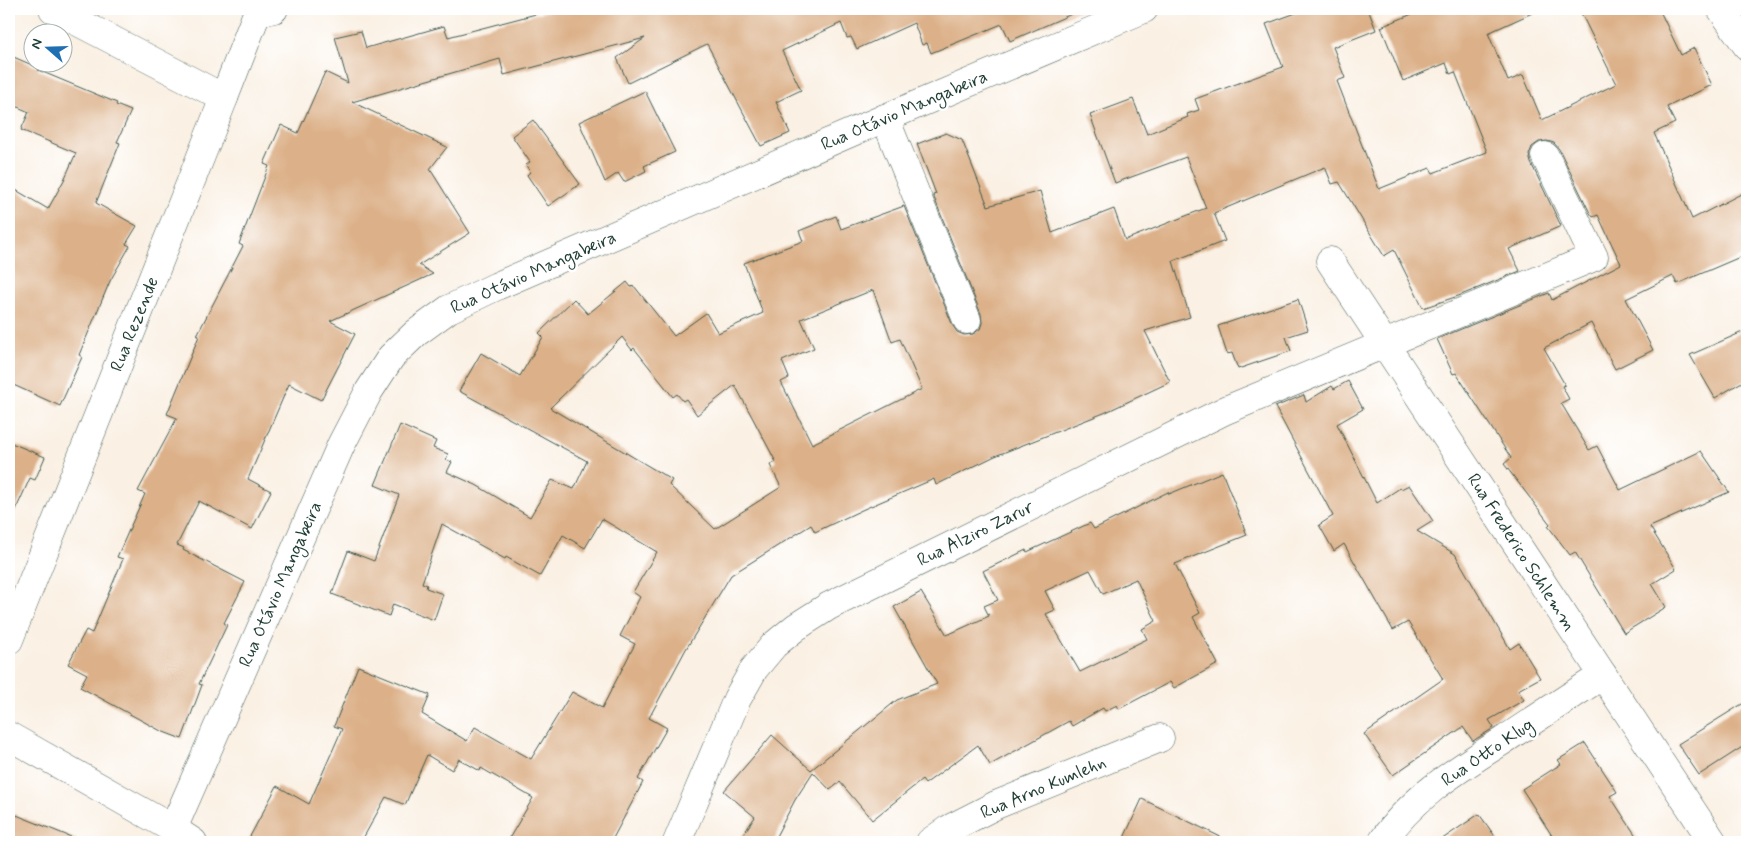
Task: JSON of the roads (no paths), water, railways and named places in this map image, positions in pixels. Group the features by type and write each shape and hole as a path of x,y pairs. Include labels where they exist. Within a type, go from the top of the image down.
{"street":[{"path":"53,9 224,98"},
{"name":"Rua Otávio Mangabeira","path":"9,736 183,835 341,445 369,391 391,357 416,333 449,309 497,286 885,118 1144,9"},
{"path":"1721,9 1747,46"},
{"name":"Rua Rezende","path":"9,640 224,98 263,10"},
{"path":"885,118 968,320"},
{"name":"Rua Alziro Zarur","path":"677,842 737,699 754,669 774,645 796,627 829,606 1226,410 1594,257 1545,156"},
{"name":"Rua Frederico Schlemm","path":"1330,261 1713,842"},
{"name":"Rua Otto Klug","path":"1382,842 1390,829 1419,800 1458,769 1603,675"},
{"name":"Rua Arno Kumlehn","path":"930,842 948,830 996,805 1160,738"}]}
